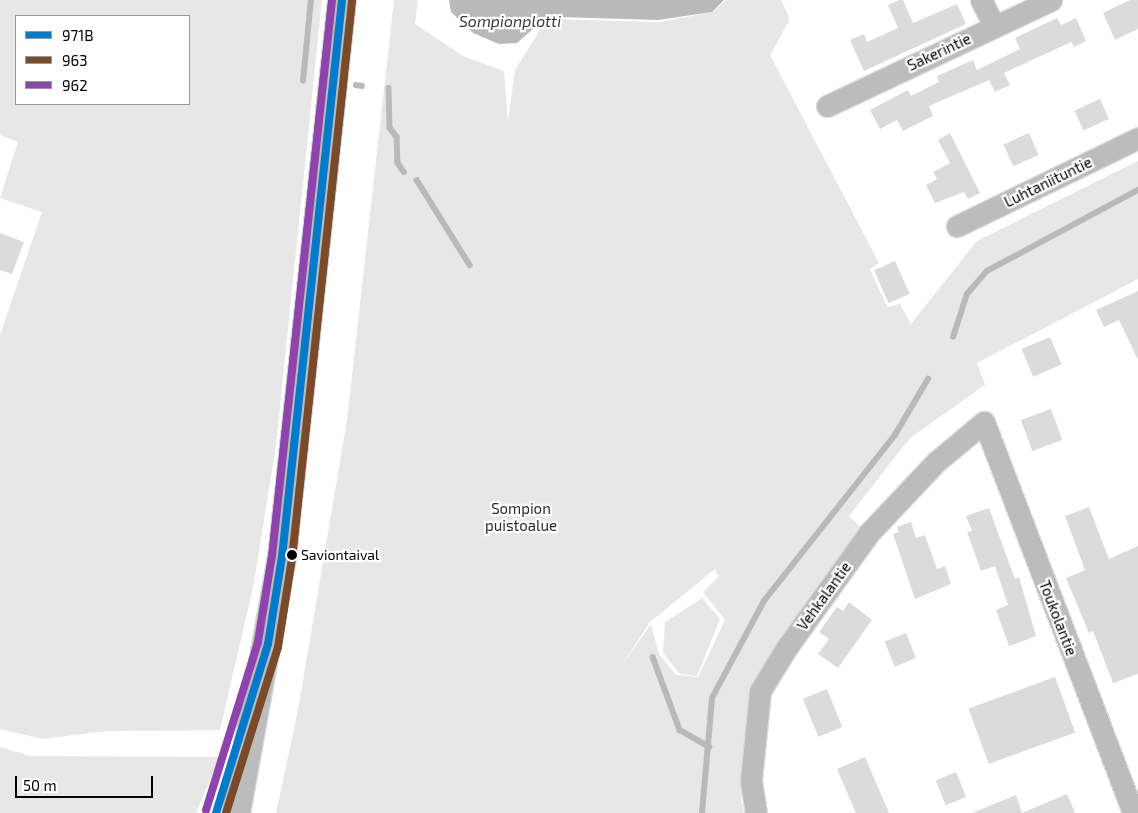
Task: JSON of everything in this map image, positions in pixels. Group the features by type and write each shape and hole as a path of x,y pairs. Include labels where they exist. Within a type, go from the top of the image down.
{"main road":[{"path":"236,813 268,644 282,557 342,0"},
{"path":"216,813 268,644"}],"street":[{"path":"981,0 994,26"},
{"name":"Sakerintie","path":"827,106 1051,0"},
{"name":"Luhtaniituntie","path":"957,226 1138,138"},
{"name":"Vehkalantie","path":"756,813 751,780 760,691 869,533 936,462 984,422"},
{"name":"Toukolantie","path":"984,422 1133,813"}],"green space":[{"path":"0,0 322,0 276,445 254,583 220,730 106,731 43,739 0,729 0,335 42,212 0,198 18,142 0,135"},
{"name":"Sompion puistoalue","path":"394,0 418,0 415,24 463,56 504,71 508,121 515,70 547,19 660,22 713,12 726,0 781,0 790,19 770,55 879,263 870,269 887,307 900,304 911,324 977,241 1138,161 1138,279 977,363 985,385 910,438 849,516 866,533 754,690 741,799 744,813 276,813 298,710 347,420","holes":["715,569 719,576 703,592 725,620 698,677 676,675 659,654 651,624 620,668 650,622"]},
{"path":"702,598 720,619 697,676 680,674 663,653 665,622"},
{"path":"0,747 31,756 220,757 196,813 0,813"}],"water":[{"name":"Sompionplotti","path":"449,0 724,0 712,12 658,20 558,17 542,21 517,43 499,44 473,33 451,12"}],"building":[{"path":"903,0 913,23 957,4 966,24 864,71 850,40 864,34 867,42 898,28 888,5"},
{"path":"1130,0 1138,0 1138,29 1115,40 1103,13"},
{"path":"1057,18 1061,25 1076,18 1086,41 1074,47 1071,42 1004,73 1010,85 995,92 989,80 929,106 933,116 903,131 897,120 880,129 870,110 908,90 911,96 939,82 937,76 973,60 977,70 1020,49 1015,38"},
{"path":"1100,99 1109,119 1083,130 1074,110"},
{"path":"950,133 980,193 968,199 964,192 935,203 926,185 937,179 933,172 950,163 938,140"},
{"path":"1029,133 1039,155 1013,166 1003,144"},
{"path":"0,233 24,242 12,274 0,270"},
{"path":"895,261 910,294 889,303 874,270"},
{"path":"1138,291 1138,360 1119,320 1104,327 1096,310"},
{"path":"1050,337 1062,365 1033,377 1021,349"},
{"path":"1051,409 1062,440 1032,451 1021,420"},
{"path":"1089,507 1109,559 1138,546 1138,674 1113,683 1093,631 1089,633 1066,578 1085,570 1065,516"},
{"path":"989,508 1015,579 1019,577 1036,636 1009,646 996,610 1008,605 995,566 981,571 967,532 972,531 966,516"},
{"path":"911,522 916,538 925,535 937,569 945,566 951,584 915,599 893,534 899,532 897,527"},
{"path":"849,602 872,620 838,668 818,654 829,639 819,632 837,607 843,611"},
{"path":"906,633 916,658 895,667 885,642"},
{"path":"1055,677 1075,732 989,764 969,708"},
{"path":"827,689 842,727 818,737 803,699"},
{"path":"865,757 889,813 856,813 837,769"},
{"path":"956,772 966,797 946,805 936,780"},
{"path":"1067,794 1075,813 1022,813"},
{"path":"1016,795 1022,813 972,813"}],"waterway":[{"path":"303,81 311,0"},
{"path":"356,85 362,86"},
{"path":"389,88 390,128 397,137 398,163 404,172"},
{"path":"417,180 470,265"},
{"path":"953,337 967,294 987,271 1138,190"},
{"path":"702,813 712,698 764,601 895,435 928,379"},
{"path":"653,657 680,730 709,747"}],"transit line":[{"name":"962","path":"206,810 258,642 272,556 332,0"},
{"name":"971B","path":"216,813 268,644 282,557 342,0"},
{"name":"963","path":"226,813 278,647 292,559 352,1"}],"place":[{"name":"Saviontaival","path":"292,555"}]}
